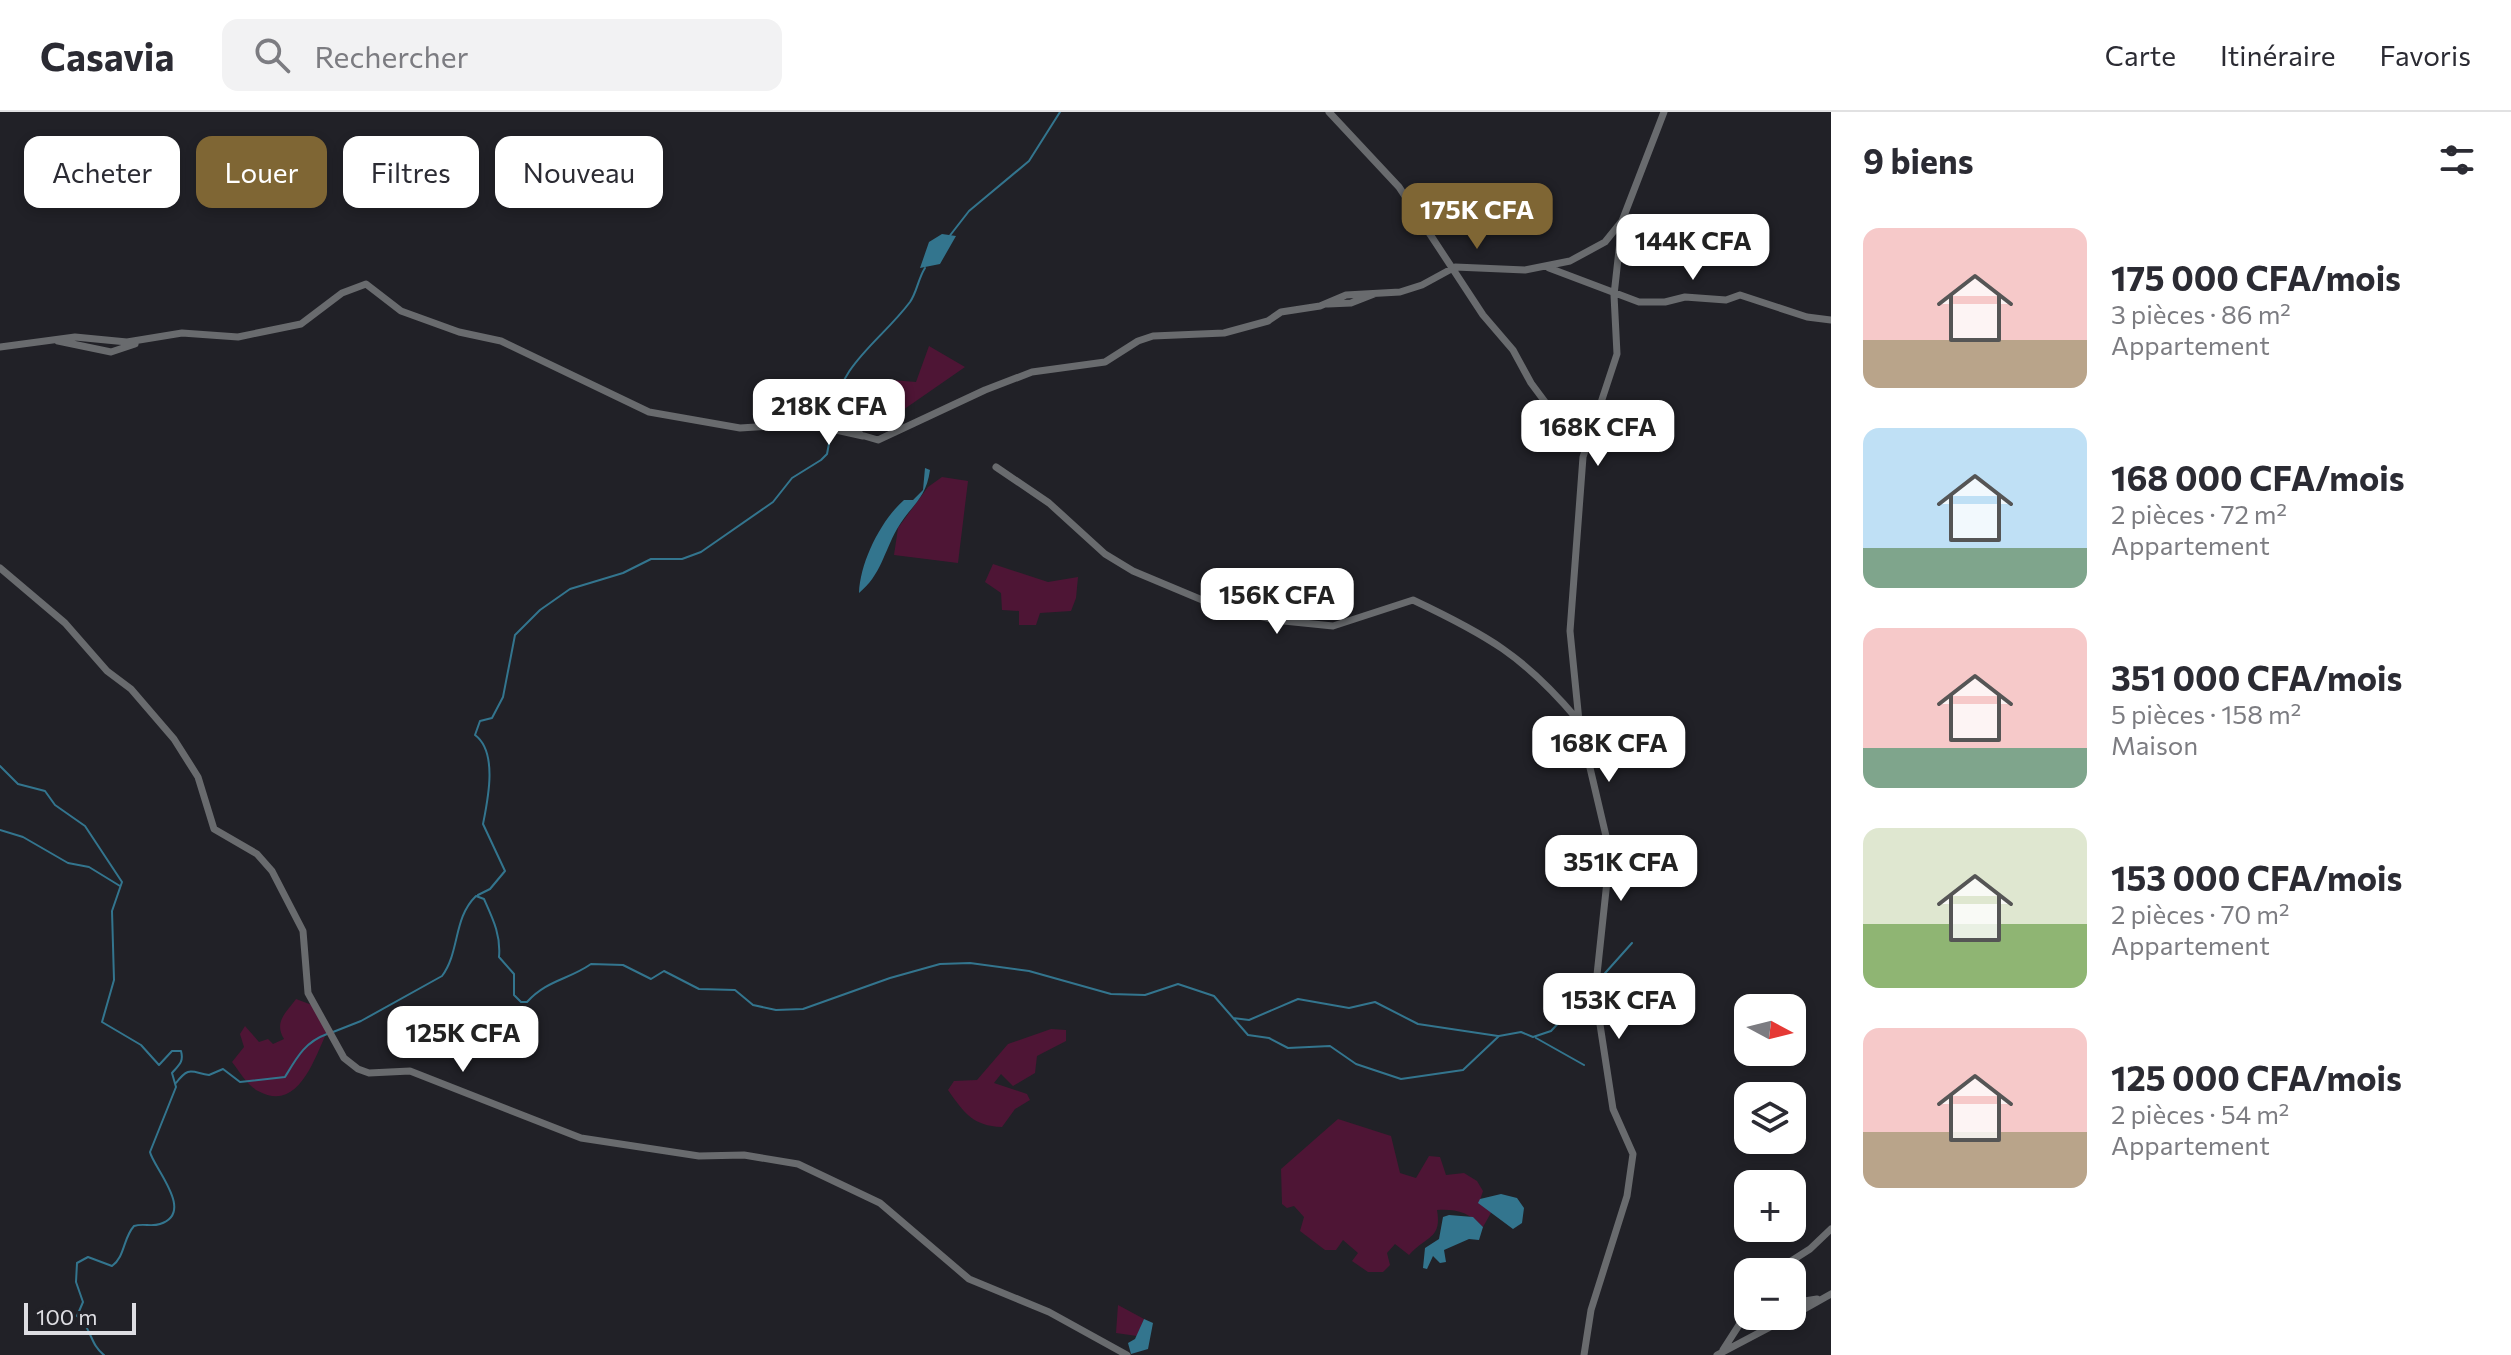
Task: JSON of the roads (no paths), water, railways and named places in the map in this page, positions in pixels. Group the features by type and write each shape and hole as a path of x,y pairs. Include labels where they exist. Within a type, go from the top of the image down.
{"street":[{"path":"1329,112 1332,119 1356,139 1368,157 1399,187 1455,267 1483,315 1513,350 1528,379 1560,422 1586,443"},
{"path":"1584,1355 1591,1310 1627,1196 1633,1154 1613,1109 1599,1018 1596,984 1610,853 1579,721 1570,631 1586,443 1607,394 1617,354 1614,295 1622,221 1664,112"},
{"path":"804,422 840,434 879,440 985,390 1032,372 1105,362 1138,341 1153,336 1224,333 1268,321 1281,312 1325,304 1346,295 1400,292 1422,285 1455,267 1548,267 1590,252 1610,237 1622,221"},
{"path":"1548,267 1614,295 1639,302 1665,302 1685,297 1726,300 1740,295 1807,317 1831,320"},
{"path":"0,347 52,340 111,352 182,333 231,338 263,329 291,327 308,320 342,293 366,284 401,311 459,332 501,341 649,412 740,428 847,421 863,436"},
{"path":"996,467 1049,503 1105,554 1133,571 1207,602 1274,620 1333,626 1413,600 1467,625 1521,658 1579,721"},
{"path":"0,568 65,623 107,671 131,689 174,739 198,777 214,829 265,861 303,931 303,965 308,993 344,1058 358,1069 369,1073 410,1071 581,1138 699,1156 744,1155 798,1164 880,1203 969,1279 1049,1312 1127,1355"},
{"path":"1796,1258 1831,1229"},
{"path":"1806,1300 1828,1296"},
{"path":"1806,1308 1828,1296"},
{"path":"1719,1353 1735,1330"},
{"path":"1719,1353 1764,1330"}],"water":[{"path":"942,234 956,236 940,264 920,268 929,242"},
{"path":"925,468 930,470 925,489 897,529 872,579 859,593 863,568 873,542 896,508 904,500 913,500 923,490"},
{"path":"1501,1194 1517,1198 1524,1208 1522,1223 1513,1229 1478,1203 1480,1199"},
{"path":"1443,1217 1473,1217 1483,1227 1479,1240 1469,1239 1444,1250 1446,1262 1440,1263 1433,1256 1427,1269 1423,1268 1425,1248 1439,1239"},
{"path":"1144,1319 1153,1323 1148,1349 1131,1354 1128,1343 1135,1339"}],"waterway":[{"path":"948,238 969,211 1029,161 1060,112"},
{"path":"831,419 842,383 862,354 910,302 925,268"},
{"path":"478,895 490,889 505,871 483,824 489,789 489,764 487,753 475,735 480,721 492,718 503,697 515,635 540,610 570,589 623,573 651,559 682,559 701,552 773,502 792,478 821,460 827,454 831,433"},
{"path":"0,766 18,784 45,791 55,805 85,826 122,882 112,911 114,980 102,1022 141,1045 159,1065 172,1051 181,1051 182,1055 172,1073 176,1087 150,1152 170,1190 174,1210 170,1218 157,1225 134,1226 112,1266 88,1257 77,1263 76,1282 83,1302 77,1316 104,1355"},
{"path":"0,830 23,837 68,863 89,867 120,886"},
{"path":"333,1032 361,1021 442,976 452,956 464,914 476,896 484,899 490,913 498,934 499,957 514,974 514,995 521,1002 527,1002 542,989 591,964 623,965 651,979 664,971 699,989 735,990 753,1005 776,1010 803,1009 940,964 970,963 1029,971 1111,994 1145,995 1178,984 1214,996 1248,1035 1269,1038 1288,1048 1330,1046 1356,1064 1401,1079 1463,1070 1499,1036 1521,1032 1533,1037 1551,1031 1594,985"},
{"path":"1598,981 1632,943"},
{"path":"1233,1018 1249,1020 1298,999 1349,1008 1375,1002 1418,1024 1498,1036"},
{"path":"176,1083 187,1072 209,1075 223,1069 240,1082 285,1077 307,1046 327,1034"},
{"path":"1536,1038 1584,1065"}]}
